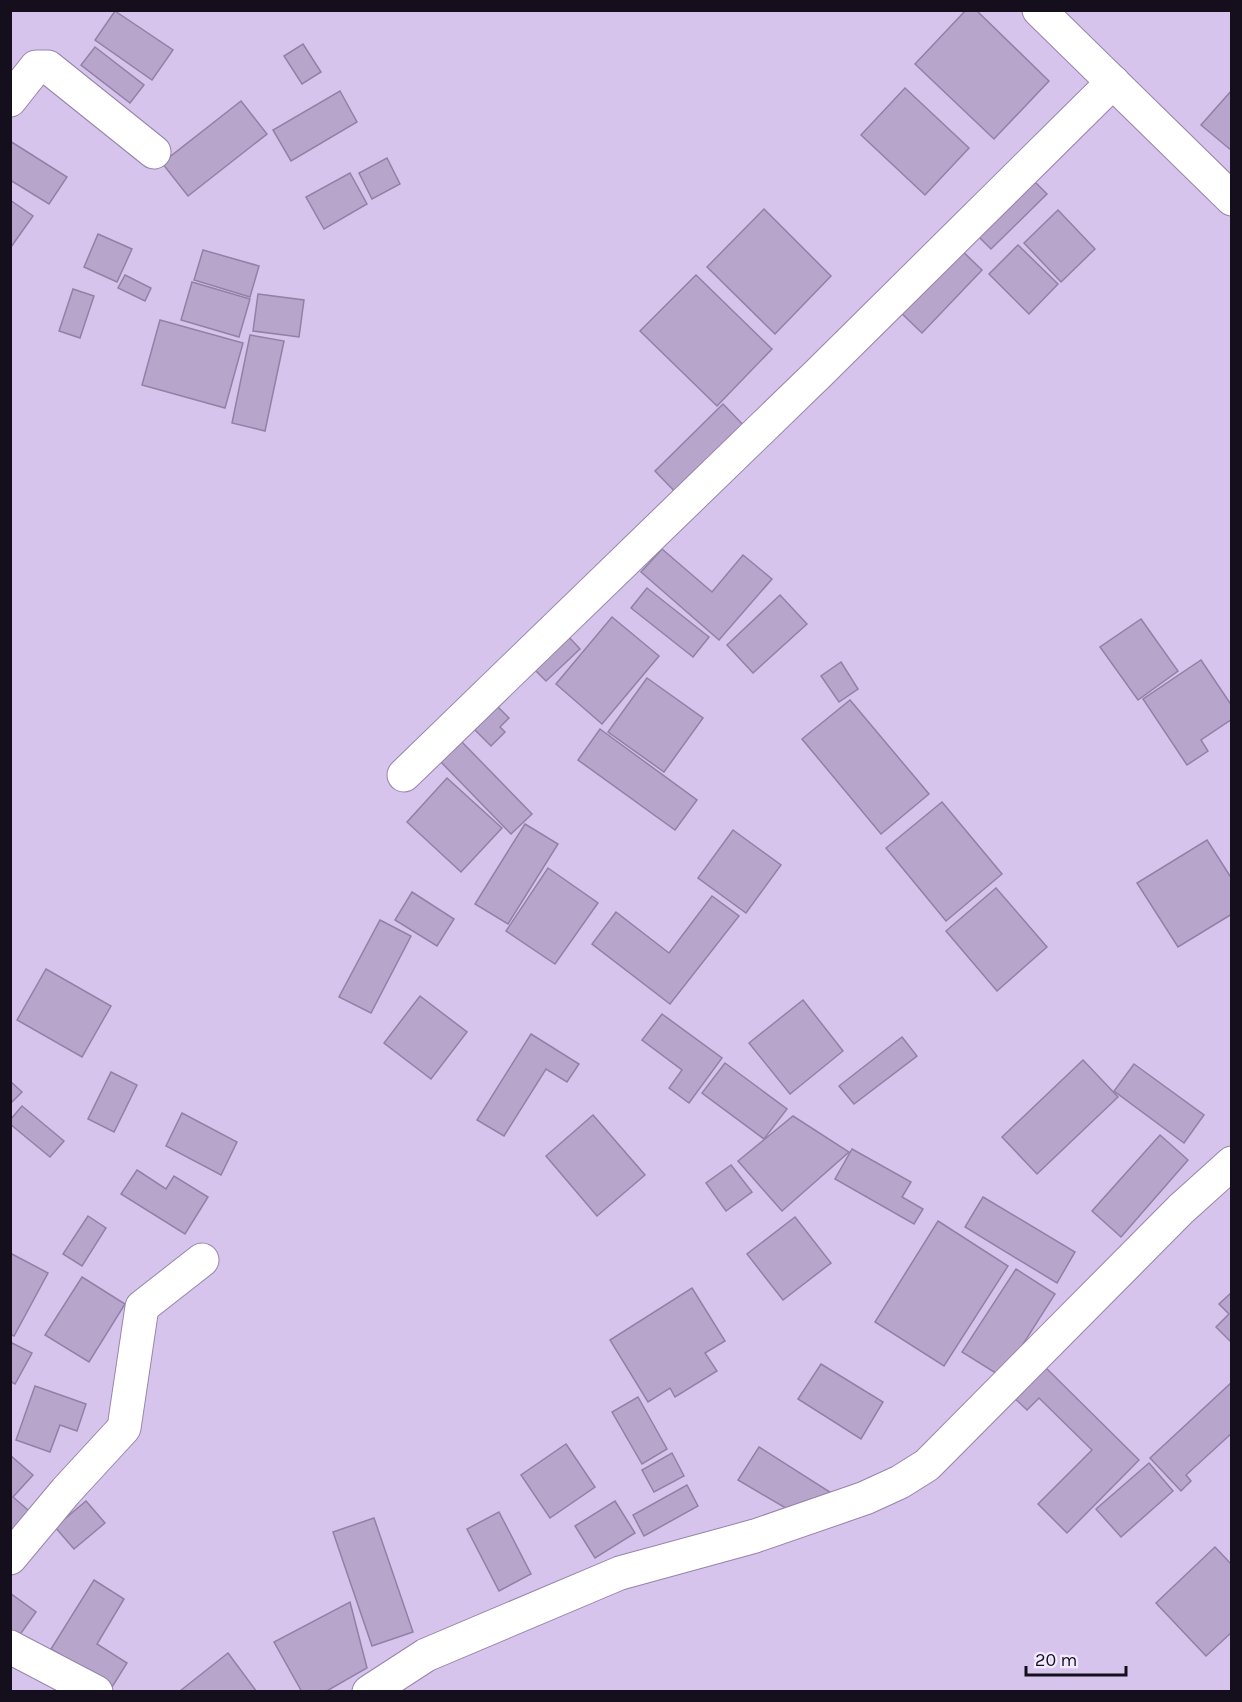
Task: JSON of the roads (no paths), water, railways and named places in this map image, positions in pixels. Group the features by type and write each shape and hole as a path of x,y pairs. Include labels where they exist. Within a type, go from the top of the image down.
{"street":[{"path":"1039,10 1232,199"},
{"path":"10,100 36,67 48,67 154,152"},
{"path":"404,775 820,372 1113,82"},
{"path":"369,1692 426,1655 620,1573 755,1536 865,1497 900,1482 927,1465 1181,1209 1232,1163"},
{"path":"10,1558 66,1491 124,1428 142,1307 202,1260"},
{"path":"13,1653 96,1692"}]}
